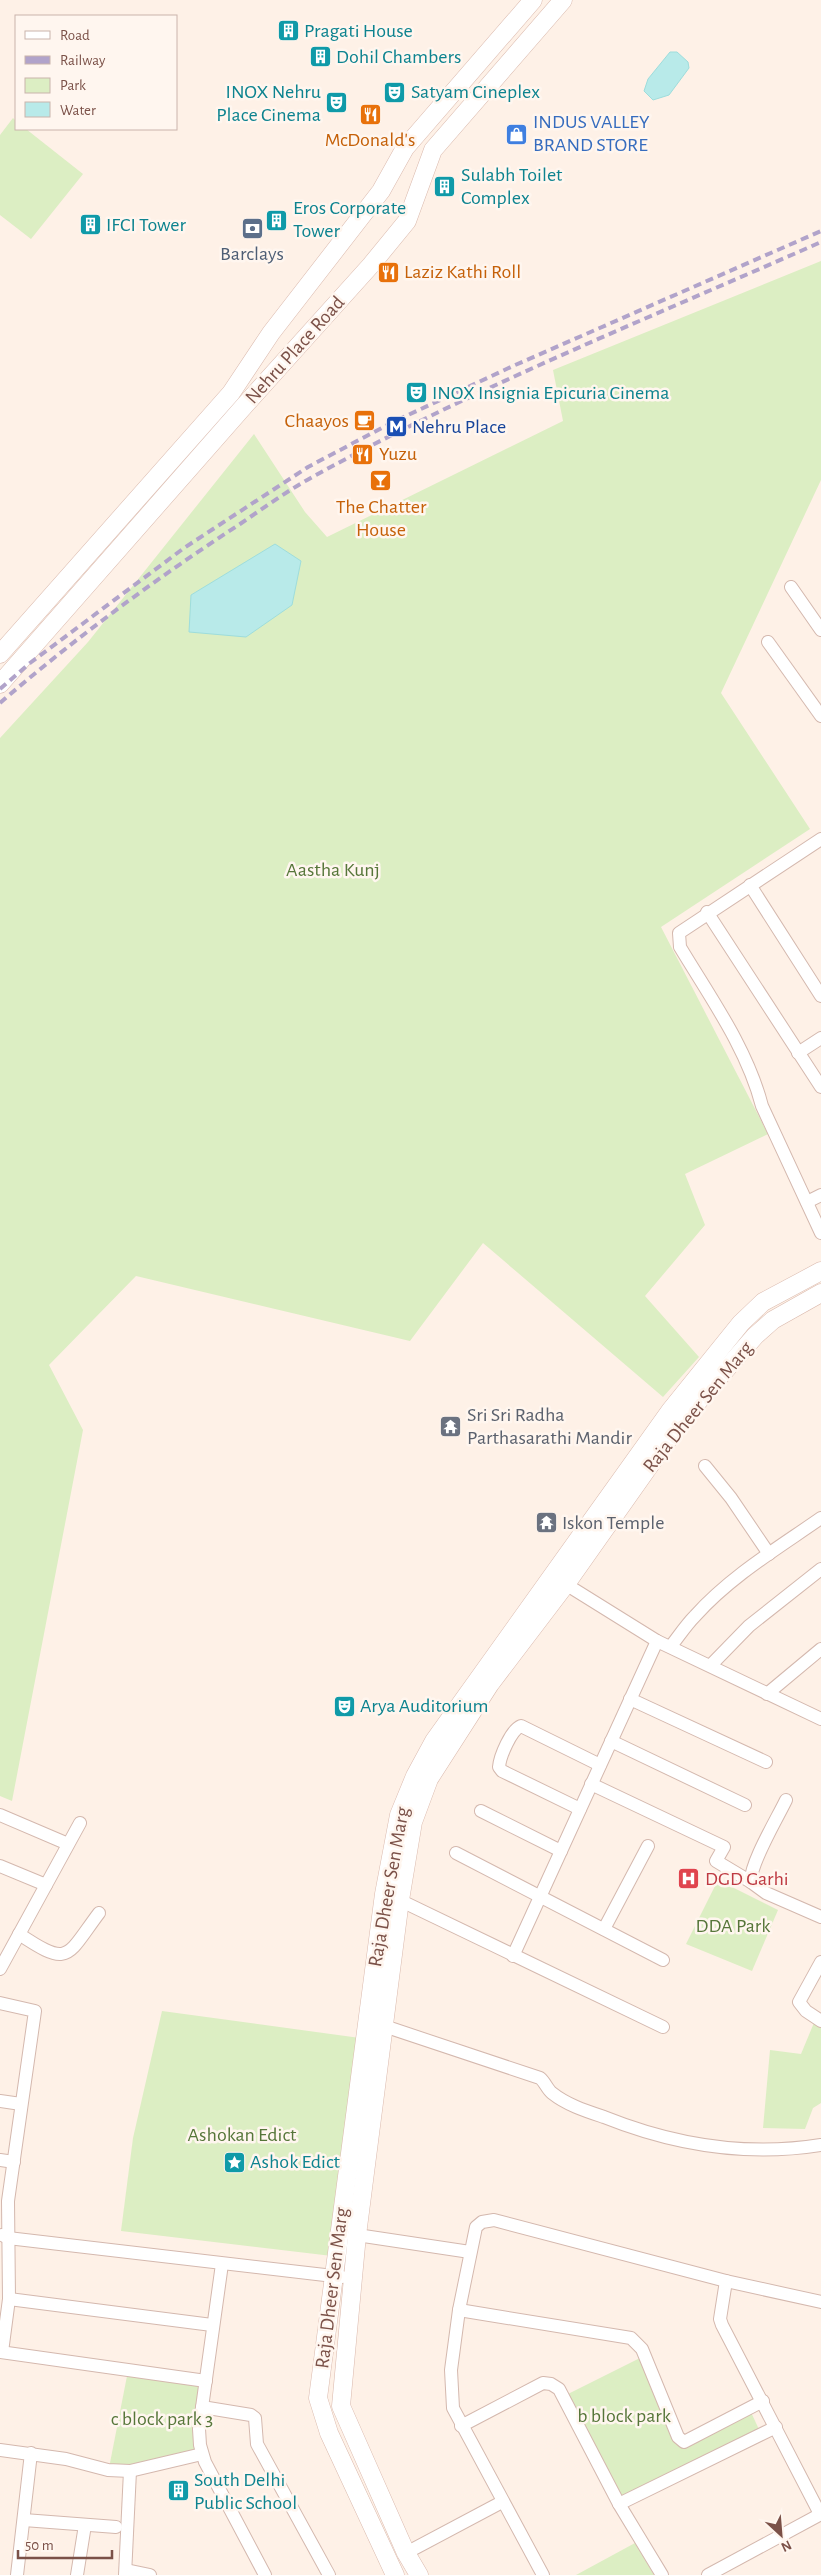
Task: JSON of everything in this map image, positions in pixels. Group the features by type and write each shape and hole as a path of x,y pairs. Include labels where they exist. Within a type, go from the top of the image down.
{"street":[{"name":"Nehru Place Road","path":"0,654 231,393 271,333 381,192 405,148 533,0"},
{"name":"Nehru Place Road","path":"0,684 244,405 371,265 407,221 433,150 563,0"},
{"path":"792,587 821,630"},
{"path":"768,642 821,716"},
{"path":"821,839 707,912 679,933 680,947 724,1019 756,1084 762,1106 821,1233"},
{"path":"750,885 821,996"},
{"path":"707,912 821,1087"},
{"path":"798,1053 821,1038"},
{"path":"807,1202 821,1195"},
{"name":"Raja Dheer Sen Marg","path":"559,1580 670,1411 741,1323 763,1302 821,1271"},
{"name":"Raja Dheer Sen Marg","path":"419,2575 406,2553 341,2406 353,2278 384,2026 399,1815 414,1776 434,1741 681,1421 755,1336 774,1320 821,1293"},
{"path":"705,1466 731,1498 769,1554"},
{"path":"671,1646 708,1604 751,1566 821,1518"},
{"path":"711,1665 749,1626 821,1569"},
{"path":"559,1580 657,1641 711,1665 767,1694 819,1715"},
{"path":"513,1956 657,1641"},
{"path":"767,1694 821,1648"},
{"path":"630,1699 766,1762"},
{"path":"580,1809 502,1771 499,1767 499,1761 514,1732 521,1726 600,1765"},
{"path":"611,1741 745,1805"},
{"path":"591,1784 724,1847 716,1861 766,1893 821,1917"},
{"path":"751,1882 755,1864 786,1800"},
{"path":"481,1811 561,1851"},
{"path":"0,1814 68,1844"},
{"path":"0,1969 80,1823"},
{"path":"604,1929 648,1846"},
{"path":"456,1853 664,1960"},
{"path":"0,1866 46,1886"},
{"path":"392,1897 663,2027"},
{"name":"Raja Dheer Sen Marg","path":"392,1897 334,2276 318,2398 329,2432 395,2575"},
{"path":"19,1934 46,1952 57,1956 70,1951 99,1913"},
{"path":"821,1962 799,2002 806,2011 821,2021"},
{"path":"0,2003 35,2011 4,2236 9,2299 1,2352 206,2381"},
{"path":"384,2026 540,2078 551,2092 570,2104 644,2133 682,2143 738,2150 772,2150 821,2145"},
{"path":"0,2101 21,2104"},
{"path":"0,2160 14,2162"},
{"path":"543,2575 461,2426 453,2408 450,2395 451,2370 459,2310 476,2227 482,2222 494,2220 726,2280 821,2302"},
{"path":"358,2235 470,2252"},
{"path":"4,2236 222,2264 353,2278"},
{"path":"222,2264 212,2325 199,2437 202,2454 265,2575"},
{"path":"708,2575 820,2514 722,2325 720,2319 726,2280"},
{"path":"9,2299 212,2325"},
{"path":"459,2310 630,2338 642,2349 678,2437 684,2442 763,2401"},
{"path":"461,2426 544,2383 555,2386 559,2389 619,2504 662,2575"},
{"path":"202,2407 251,2415 255,2418 258,2444 329,2575"},
{"path":"619,2504 776,2427"},
{"path":"0,2450 66,2458 108,2470 130,2471 202,2454"},
{"path":"17,2575 31,2453"},
{"path":"130,2471 125,2573 150,2575"},
{"path":"406,2553 502,2502"},
{"path":"24,2520 116,2527"},
{"path":"77,2575 84,2525"}],"green space":[{"path":"13,118 15,120 15,130 27,130 83,174 31,239 0,215 0,135"},
{"name":"Aastha Kunj","path":"821,261 821,480 721,693 810,829 661,927 768,1134 685,1174 705,1225 645,1296 699,1357 663,1397 483,1243 410,1341 136,1276 49,1365 83,1430 12,1801 0,1796 0,738 88,642 254,434 305,512 327,537 563,421 553,370"},
{"name":"DDA Park","path":"718,1880 778,1910 752,1971 686,1944"},
{"name":"Ashokan Edict","path":"162,2011 360,2038 332,2256 121,2231 133,2138"},
{"path":"816,2018 821,2021 821,2103 813,2108 805,2129 763,2128 770,2050 801,2054"},
{"name":"b block park","path":"644,2356 684,2441 749,2408 763,2438 624,2507 562,2397"},
{"name":"c block park 3","path":"127,2376 206,2381 201,2450 130,2471 109,2468"},
{"path":"635,2543 654,2575 576,2575"}],"water":[{"path":"670,52 677,52 688,62 689,68 669,95 653,100 644,91 648,79"},
{"path":"275,544 301,561 292,605 246,637 189,632 191,595"}],"railway":[{"path":"0,689 30,663 184,548 308,467 393,422 513,366 821,231"},
{"path":"0,703 57,655 147,587 306,480 502,382 821,242"}],"place":[{"name":"Pragati House","path":"288,31"},
{"name":"Dohil Chambers","path":"320,57"},
{"name":"Satyam Cineplex","path":"395,92"},
{"name":"INOX Nehru Place Cinema","path":"337,103"},
{"name":"McDonald's","path":"370,114"},
{"name":"INDUS VALLEY BRAND STORE","path":"517,134"},
{"name":"Sulabh Toilet Complex","path":"445,186"},
{"name":"Eros Corporate Tower","path":"277,220"},
{"name":"IFCI Tower","path":"90,225"},
{"name":"Barclays","path":"252,228"},
{"name":"Laziz Kathi Roll","path":"388,272"},
{"name":"INOX Insignia Epicuria Cinema","path":"416,393"},
{"name":"Chaayos","path":"365,421"},
{"name":"Nehru Place","path":"396,427"},
{"name":"Yuzu","path":"363,454"},
{"name":"The Chatter House","path":"381,481"},
{"name":"Sri Sri Radha Parthasarathi Mandir","path":"451,1427"},
{"name":"Iskon Temple","path":"546,1523"},
{"name":"Arya Auditorium","path":"344,1706"},
{"name":"DGD Garhi","path":"689,1879"},
{"name":"Ashok Edict","path":"234,2162"},
{"name":"South Delhi Public School","path":"178,2491"}]}
